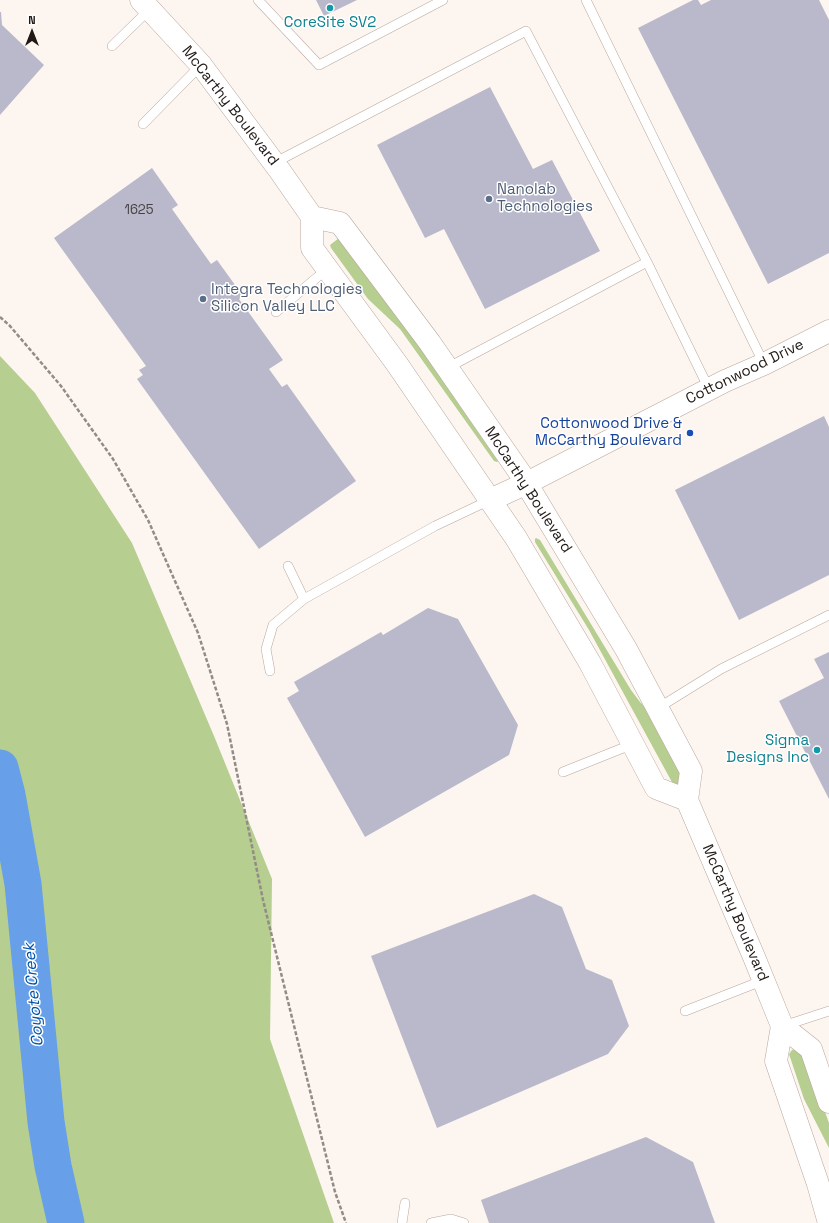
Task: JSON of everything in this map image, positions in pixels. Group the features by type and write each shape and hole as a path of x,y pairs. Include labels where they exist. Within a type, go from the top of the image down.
{"main road":[{"name":"McCarthy Boulevard","path":"145,5 201,65 312,217 340,223 447,368 527,483 626,648 691,771 687,800 764,980 782,1026 811,1050 825,1076 829,1102"},
{"path":"312,217 312,248 397,364 516,538 586,656 656,788 687,800"},
{"name":"Cottonwood Drive","path":"490,500 527,483 709,389 764,364 829,331"},
{"path":"782,1026 776,1061 818,1184 829,1223"}],"lane":[{"path":"258,0 319,65 443,0"},
{"path":"586,0 764,364"},
{"path":"112,46 145,5"},
{"path":"274,164 526,31 647,262 709,389"},
{"path":"143,124 201,65"},
{"path":"447,368 647,262"},
{"path":"276,312 327,269"},
{"path":"270,671 266,649 273,625 304,599 435,526 490,500"},
{"path":"288,566 304,599"},
{"path":"658,708 721,669 829,615"},
{"path":"563,772 632,744"},
{"path":"686,1011 764,980"},
{"path":"782,1026 829,1011"},
{"path":"402,1223 405,1203"},
{"path":"430,1223 452,1219 464,1223"}],"path":[{"path":"0,317 10,326 60,386 113,459 148,520 198,633 226,724 267,915 335,1192 346,1223"}],"green space":[{"path":"339,238 394,310 498,461 497,462 494,461 400,329 368,299 331,248 330,245"},
{"path":"0,356 35,393 132,543 214,736 272,879 270,1039 334,1223 0,1223"},
{"path":"536,538 540,540 631,690 650,712 684,781 677,785 673,784 589,630 535,542"},
{"path":"799,1048 803,1051 829,1123 829,1148 804,1099 789,1054 792,1050"}],"building":[{"name":"CoreSite SV2","path":"316,0 357,0 324,16"},
{"path":"693,0 698,0 701,5 711,0 819,0 829,20 829,253 768,284 638,28"},
{"path":"0,12 2,25 44,65 0,115"},
{"name":"Nanolab Technologies","path":"490,87 533,169 552,160 600,251 485,309 444,229 425,238 377,145"},
{"path":"152,168 178,205 172,209 211,264 217,260 243,296 239,299 283,360 269,369 282,387 287,384 356,481 259,549 137,379 143,375 139,370 146,366 54,238"},
{"path":"824,416 829,427 829,575 739,620 675,490"},
{"path":"428,608 458,619 518,725 509,755 365,837 287,698 299,691 294,682 381,632 383,635"},
{"name":"Sigma Designs Inc","path":"829,652 829,799 779,701 824,678 814,659"},
{"path":"534,894 562,907 586,969 612,980 629,1026 608,1054 437,1128 371,956"},
{"path":"646,1137 693,1162 715,1223 489,1223 481,1200"}],"waterway":[{"name":"Coyote Creek","path":"0,768 7,795 23,884 46,1122 53,1166 66,1223"}],"place":[{"name":"CoreSite SV2","path":"330,8"},
{"name":"Nanolab Technologies","path":"489,199"},
{"name":"Integra Technologies Silicon Valley LLC","path":"203,299"},
{"name":"Cottonwood Drive & McCarthy Boulevard","path":"690,433"},
{"name":"Sigma Designs Inc","path":"817,750"}]}
